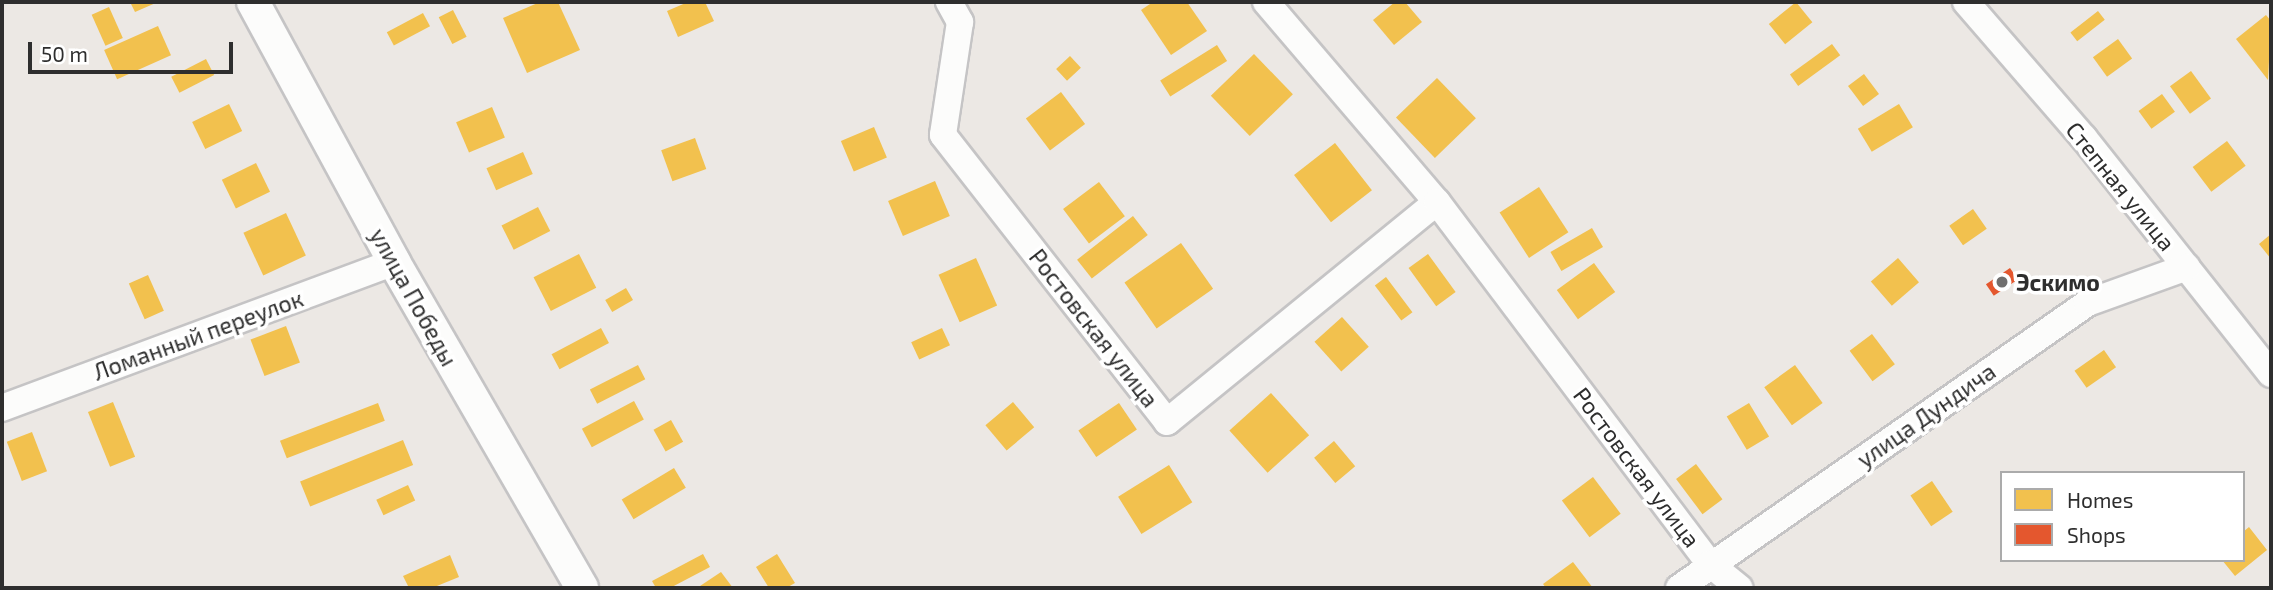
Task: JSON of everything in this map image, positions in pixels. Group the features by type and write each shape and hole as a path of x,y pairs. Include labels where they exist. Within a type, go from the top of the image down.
{"street":[{"name":"улица Победы","path":"253,2 394,262 582,588"},
{"name":"Ростовская улица","path":"949,2 960,22 943,135 1167,422 1437,202"},
{"name":"Ростовская улица","path":"1266,2 1437,202 1710,564 1740,588"},
{"name":"Степная улица","path":"1966,2 2186,267 2271,374"},
{"name":"Ломанный переулок","path":"2,408 394,262"},
{"name":"улица Дундича","path":"1679,588 2087,303 2186,267"}],"building: Homes":[{"path":"130,2 158,2 135,12"},
{"path":"540,2 558,2 580,50 527,73 503,18"},
{"path":"688,2 705,2 714,21 678,37 667,11"},
{"path":"1153,2 1187,2 1207,31 1171,55 1141,10"},
{"path":"1395,2 1405,2 1422,22 1394,45 1373,20"},
{"path":"1796,2 1812,22 1785,44 1769,24"},
{"path":"109,7 123,38 105,46 92,15"},
{"path":"453,10 467,37 452,44 439,17"},
{"path":"2098,11 2105,20 2077,41 2070,33"},
{"path":"423,13 430,26 394,45 387,32"},
{"path":"2266,15 2271,21 2268,80 2236,39"},
{"path":"158,26 171,55 117,79 104,50"},
{"path":"2118,39 2132,58 2107,77 2093,57"},
{"path":"1832,44 1840,55 1798,86 1790,75"},
{"path":"1217,45 1227,61 1170,97 1160,81"},
{"path":"1254,54 1293,94 1250,136 1211,96"},
{"path":"1070,56 1081,68 1067,81 1056,69"},
{"path":"206,59 214,75 179,93 171,77"},
{"path":"2191,71 2211,99 2190,114 2170,86"},
{"path":"1864,74 1879,94 1863,106 1848,86"},
{"path":"1437,78 1476,118 1435,158 1396,118"},
{"path":"1061,92 1085,124 1050,150 1026,118"},
{"path":"2162,94 2175,112 2151,129 2139,111"},
{"path":"229,104 242,131 205,149 192,122"},
{"path":"1899,104 1913,127 1872,152 1858,129"},
{"path":"492,107 505,137 469,153 456,122"},
{"path":"874,127 887,157 854,171 841,141"},
{"path":"695,138 706,169 672,181 661,150"},
{"path":"2227,141 2246,166 2211,192 2193,167"},
{"path":"1335,143 1372,190 1331,222 1294,175"},
{"path":"523,152 533,174 496,190 486,168"},
{"path":"256,163 270,192 236,208 222,180"},
{"path":"935,181 950,216 903,236 888,201"},
{"path":"1099,182 1125,216 1089,243 1063,209"},
{"path":"1539,187 1568,232 1529,258 1500,213"},
{"path":"538,207 550,231 514,250 501,226"},
{"path":"1973,209 1987,229 1963,245 1949,226"},
{"path":"286,213 306,256 263,275 243,233"},
{"path":"1133,216 1148,235 1092,279 1077,260"},
{"path":"1592,228 1603,247 1561,271 1550,252"},
{"path":"2271,234 2271,259 2259,244"},
{"path":"1181,243 1213,289 1157,328 1124,283"},
{"path":"579,254 596,288 551,311 534,277"},
{"path":"1428,254 1456,292 1436,306 1409,268"},
{"path":"976,258 997,306 960,322 939,275"},
{"path":"1898,258 1919,282 1892,306 1871,282"},
{"path":"1594,263 1615,292 1578,319 1557,290"},
{"path":"148,275 164,311 145,319 129,284"},
{"path":"1386,277 1412,312 1401,321 1375,285"},
{"path":"626,288 633,300 612,312 605,300"},
{"path":"1342,317 1369,347 1341,371 1315,342"},
{"path":"286,326 300,362 265,376 251,340"},
{"path":"601,328 609,343 560,369 552,354"},
{"path":"942,328 950,345 919,360 911,342"},
{"path":"1872,334 1895,364 1873,381 1850,351"},
{"path":"2104,350 2116,367 2087,388 2075,371"},
{"path":"638,365 645,379 597,404 590,390"},
{"path":"1795,365 1823,403 1792,425 1764,387"},
{"path":"1271,393 1309,435 1268,473 1229,430"},
{"path":"634,401 644,420 592,447 582,429"},
{"path":"113,402 135,457 110,467 88,412"},
{"path":"1013,402 1034,427 1007,450 985,425"},
{"path":"378,403 385,421 287,458 280,441"},
{"path":"1119,403 1137,430 1096,457 1078,430"},
{"path":"1749,403 1769,436 1747,450 1727,416"},
{"path":"671,420 683,442 666,452 654,430"},
{"path":"32,432 47,471 22,481 7,442"},
{"path":"403,440 413,465 310,507 300,482"},
{"path":"1334,441 1355,466 1335,483 1314,458"},
{"path":"1696,464 1722,499 1703,514 1676,479"},
{"path":"1169,465 1192,502 1141,534 1118,497"},
{"path":"674,468 686,488 634,519 622,499"},
{"path":"1593,477 1621,514 1590,537 1562,500"},
{"path":"1932,481 1953,512 1931,526 1910,496"},
{"path":"408,485 415,500 383,515 376,500"},
{"path":"2249,527 2267,550 2235,576 2224,562 2245,562 2245,530"},
{"path":"703,554 710,567 670,588 656,588 652,581"},
{"path":"777,554 795,583 786,588 769,588 756,567"},
{"path":"450,555 459,577 432,588 409,588 403,576"},
{"path":"1573,562 1593,588 1546,588 1543,584"},
{"path":"721,572 733,588 697,588"}],"building: Shops":[{"name":"Эскимо","path":"2010,268 2018,280 1994,296 1986,284"}],"place":[{"name":"Эскимо","path":"2002,282"}]}
